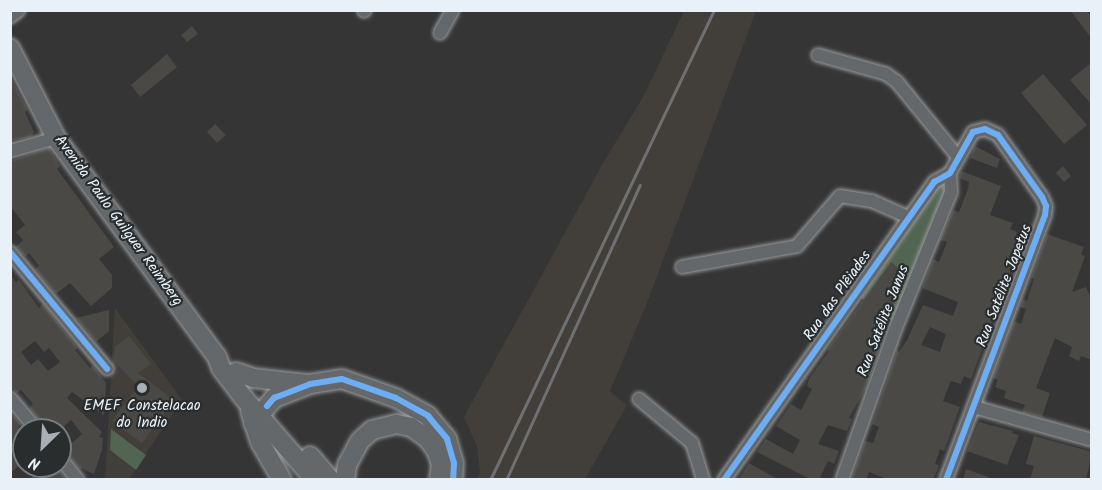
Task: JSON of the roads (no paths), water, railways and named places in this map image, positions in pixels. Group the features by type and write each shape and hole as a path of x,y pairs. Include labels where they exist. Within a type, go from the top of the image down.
{"main road":[{"name":"Avenida Paulo Guilguer Reimberg","path":"10,48 56,138 217,357 223,371 246,401 331,480"},
{"name":"Avenida Paulo Guilguer Reimberg","path":"217,357 236,372 260,415 315,480"},
{"path":"236,372 253,378 310,384"},
{"path":"282,480 260,442 260,415 273,398 310,384 342,379 396,398 428,416 447,439 454,463 453,480"},
{"path":"345,480 347,465 360,441 372,430 396,424 411,427 427,438 437,452 441,464 439,480"}],"street":[{"path":"10,17 19,10"},
{"path":"441,33 453,10"},
{"path":"818,55 886,74 897,82 958,157"},
{"name":"Rua Satélite Japetus","path":"946,480 1045,215 1046,206 998,135 985,129 973,132"},
{"name":"Rua das Plêiades","path":"724,480 908,217 934,182 950,173 973,132"},
{"path":"10,151 27,149 56,138"},
{"name":"Rua Satélite Janus","path":"842,480 895,330 951,192 950,173"},
{"path":"682,267 797,246 840,196 872,201 908,217"},
{"path":"10,252 107,369"},
{"path":"10,398 27,418"},
{"path":"639,399 692,443 703,480"},
{"path":"974,407 1092,440"}],"railway":[{"path":"490,480 714,10"},
{"path":"506,480 640,185"}],"place":[{"name":"EMEF Constelacao do Indio","path":"142,388"}]}
